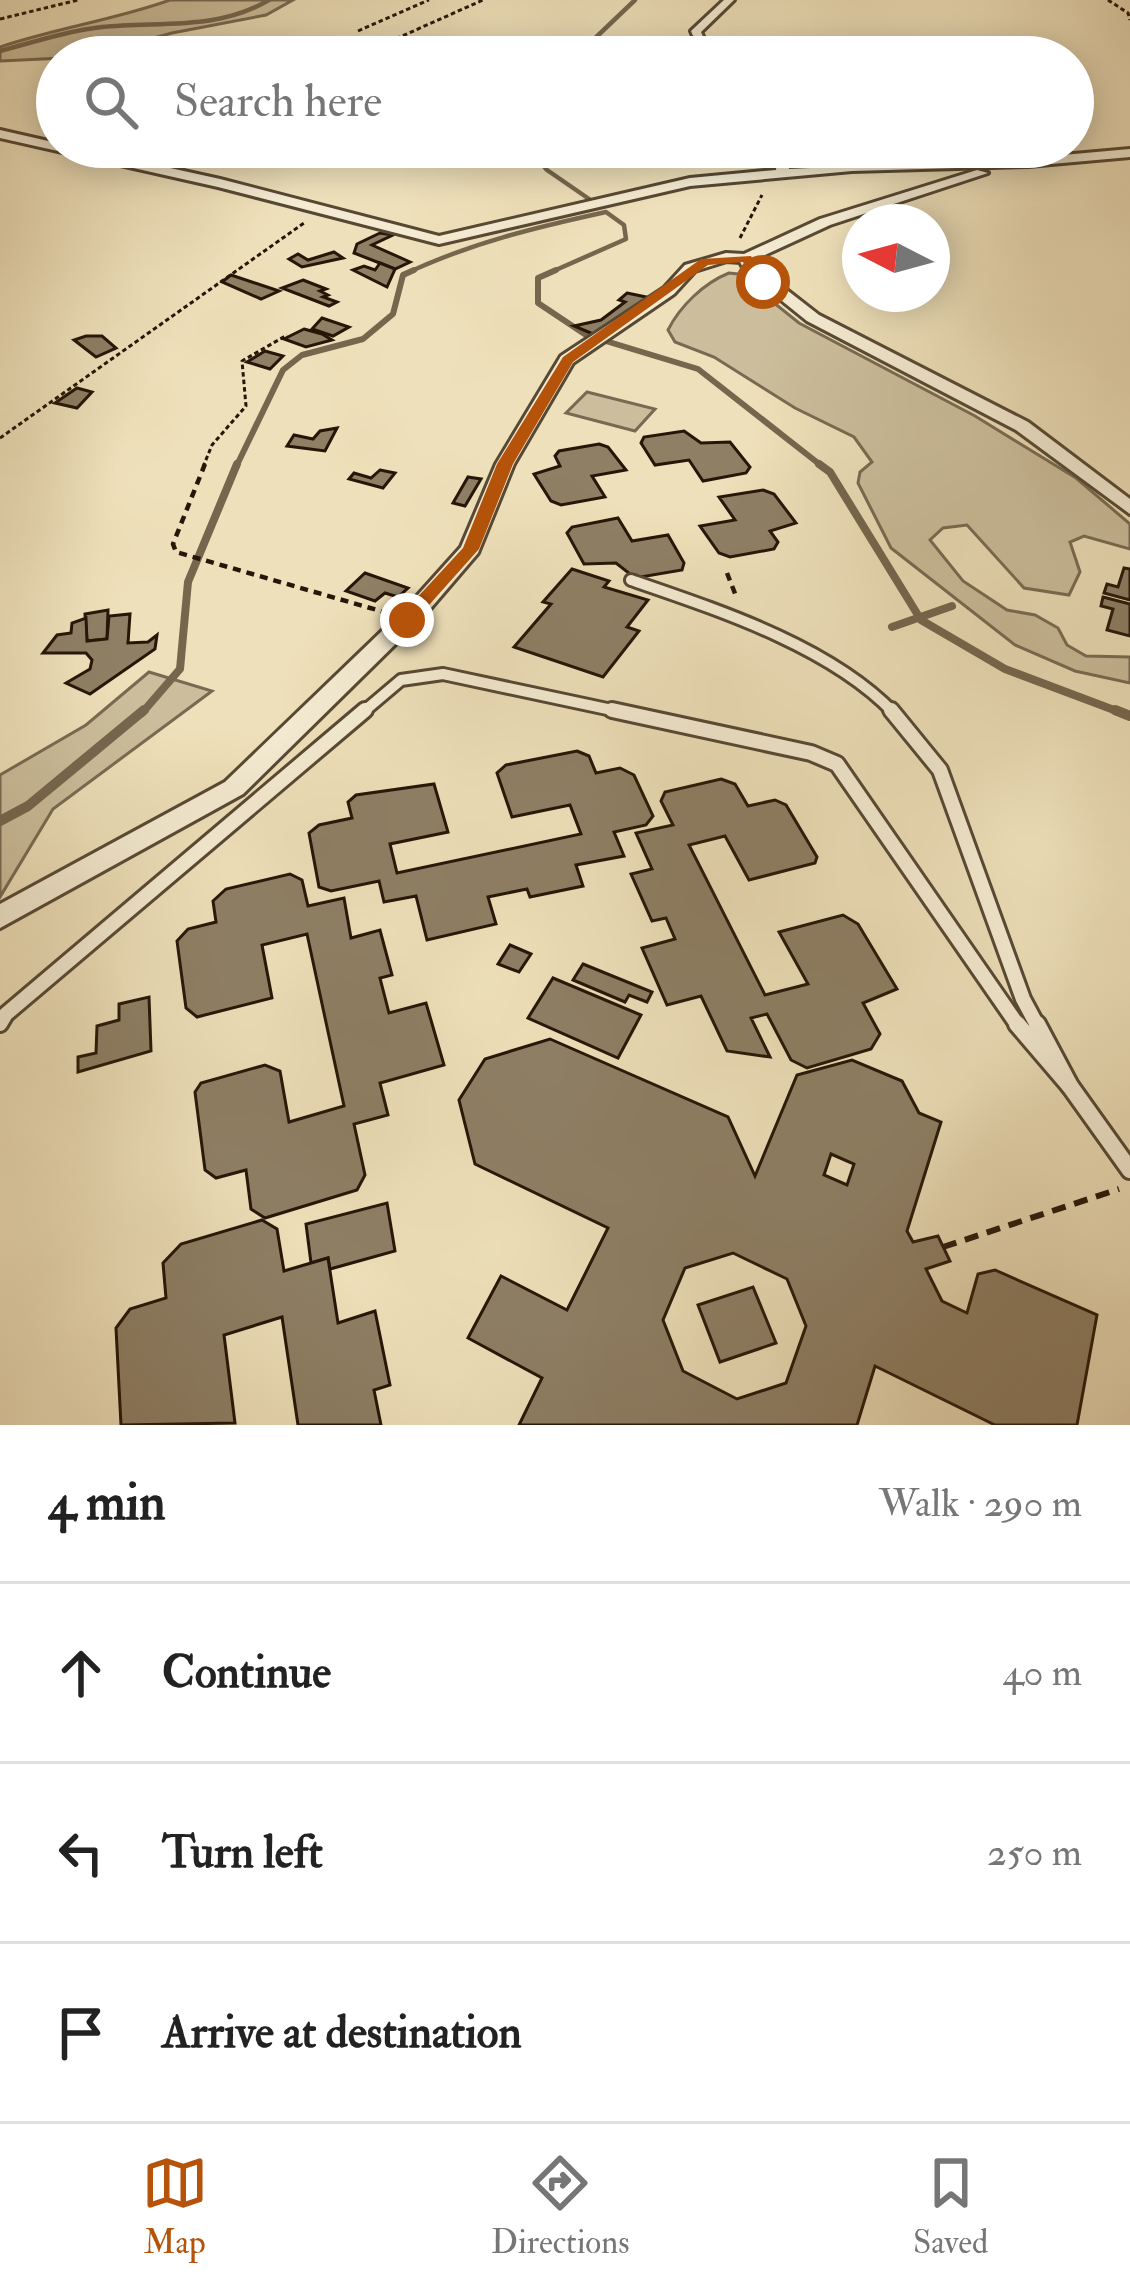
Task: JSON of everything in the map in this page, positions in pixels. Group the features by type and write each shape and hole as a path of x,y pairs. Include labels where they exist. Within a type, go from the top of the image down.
{"street":[{"path":"698,36 696,32 729,0"},
{"path":"0,134 36,142"},
{"path":"1094,156 1130,153"},
{"path":"152,168 418,238 449,240 673,184 833,168"},
{"path":"775,174 779,168"},
{"path":"0,916 234,788 407,620 471,549 505,464 567,360 669,291 690,268 736,258 930,186 1000,168"},
{"path":"736,258 790,304 1022,426 1130,508"}],"lane":[{"path":"631,580 740,618 852,678 870,688 915,735 940,770 1024,999 1070,1086 1130,1170"},
{"path":"0,1024 6,1014 401,680 443,674 811,753 837,764 1035,1050 1070,1086"}],"path":[{"path":"0,19 78,0"},
{"path":"358,31 429,0"},
{"path":"402,36 483,0"},
{"path":"1108,0 1128,13 1130,20"},
{"path":"736,258 742,236 775,174"},
{"path":"0,438 318,212"},
{"path":"287,335 242,361 246,406 212,445 173,544 176,552 407,620"},
{"path":"943,1247 1096,1200 1130,1184"}],"shaded area":[{"path":"170,0 293,0 266,15 161,36 36,36 36,59 0,61 0,47 42,34"},
{"path":"729,273 738,274 799,323 975,416 1076,478 1130,524 1130,549 1084,536 1070,542 1080,572 1069,595 1024,588 967,525 943,528 930,540 963,581 1007,610 1035,615 1058,628 1067,645 1086,656 1130,657 1130,683 1075,671 1015,645 891,548 858,483 860,472 872,462 854,437 795,408 714,357 675,342 668,330 679,312 702,289"},
{"path":"587,392 655,409 635,431 566,413"},
{"path":"149,672 212,691 53,809 0,897 0,775 86,725"}],"building":[{"path":"380,233 393,235 372,245 410,262 395,269 354,253 357,244"},
{"path":"334,252 343,258 302,267 289,259 298,254 308,260"},
{"path":"380,263 395,269 387,287 353,270 364,266 375,270"},
{"path":"231,275 279,291 261,299 222,282"},
{"path":"303,280 326,289 320,291 328,295 323,297 337,302 329,306 282,288"},
{"path":"627,293 651,298 593,334 574,326 601,320 625,302 619,300"},
{"path":"322,318 349,327 333,336 312,329"},
{"path":"304,329 332,340 306,347 284,339"},
{"path":"102,336 116,348 96,357 74,340"},
{"path":"265,351 283,356 270,369 247,362"},
{"path":"77,388 92,392 77,408 55,403"},
{"path":"337,428 325,451 287,446 294,435 313,439 320,431"},
{"path":"684,431 701,443 730,442 750,467 746,473 703,481 689,460 655,465 641,443 644,437"},
{"path":"599,444 608,447 626,470 592,476 605,497 561,505 551,501 534,474 560,466 555,456 559,451"},
{"path":"380,470 395,473 383,488 349,479 354,473 371,478"},
{"path":"468,477 481,479 465,506 453,503"},
{"path":"763,490 774,494 796,523 770,531 778,542 774,549 730,557 719,553 700,526 735,520 719,497"},
{"path":"618,518 632,541 668,535 684,563 682,570 635,578 616,563 584,564 567,533 572,527"},
{"path":"1124,568 1130,569 1130,600 1104,593 1107,584 1118,587"},
{"path":"572,569 609,581 604,587 648,600 627,627 639,631 603,677 514,647 551,604 543,602"},
{"path":"365,573 408,588 398,597 385,593 375,601 346,591"},
{"path":"1103,597 1130,604 1130,636 1107,630 1113,609 1101,606"},
{"path":"108,610 107,639 87,641 85,614"},
{"path":"130,614 128,643 148,642 157,635 155,649 90,694 66,683 90,669 92,660 86,653 43,653 57,635 71,633 72,623 86,618 87,641 107,639 109,616"},
{"path":"577,751 589,756 596,773 620,768 634,775 653,816 646,825 614,832 624,856 576,865 583,886 530,897 527,889 488,897 496,924 427,940 416,896 384,902 379,881 331,891 319,887 309,833 319,825 352,818 348,802 356,795 434,784 448,832 390,844 397,873 581,834 570,805 512,817 497,773 506,765"},
{"path":"721,779 735,784 748,806 775,800 786,805 817,857 815,863 749,880 725,836 689,845 765,995 808,984 779,932 843,915 858,924 897,989 863,1003 880,1034 871,1049 807,1068 791,1060 767,1014 751,1018 770,1057 727,1051 701,996 667,1005 642,948 675,939 666,918 652,921 631,874 652,869 636,833 673,825 661,801 665,792"},
{"path":"290,874 302,880 308,906 344,898 351,938 380,930 392,975 380,978 389,1013 426,1003 444,1065 380,1083 388,1115 354,1124 365,1175 357,1190 265,1218 251,1209 246,1170 216,1178 205,1170 195,1092 201,1083 265,1065 280,1071 289,1122 344,1106 307,934 262,945 272,998 197,1017 186,1008 177,941 188,929 216,922 213,901 226,889"},
{"path":"510,945 531,954 519,972 498,964"},
{"path":"583,964 652,992 647,1002 629,995 625,1002 573,980"},
{"path":"553,978 641,1015 618,1058 528,1018"},
{"path":"149,997 151,1051 78,1072 78,1057 96,1053 97,1026 119,1020 119,1004"},
{"path":"550,1039 728,1117 755,1176 797,1075 852,1060 902,1081 919,1113 941,1122 907,1231 913,1242 938,1236 950,1261 926,1269 942,1301 967,1313 978,1274 995,1270 1097,1315 1077,1425 995,1425 875,1366 857,1425 519,1425 542,1378 468,1338 501,1276 567,1310 608,1228 475,1164 459,1100 485,1059","holes":["831,1154 854,1164 847,1185 824,1175","733,1253 787,1279 806,1326 786,1383 737,1399 683,1371 663,1320 685,1268"]},
{"path":"387,1203 395,1251 330,1269 328,1258 311,1263 306,1224"},
{"path":"262,1220 277,1229 284,1271 328,1258 338,1323 375,1311 390,1385 374,1390 381,1425 298,1425 282,1317 224,1335 235,1423 121,1425 116,1328 130,1309 166,1298 163,1263 181,1244"},
{"path":"753,1287 776,1343 720,1362 698,1305"}],"waterway":[{"path":"56,36 124,25 208,21 269,0"},
{"path":"597,36 635,0"},
{"path":"0,51 36,41"},
{"path":"545,168 592,201"},
{"path":"412,271 505,237 606,212 624,225 626,239 549,273"},
{"path":"556,270 538,278 538,303 586,335 698,369 821,466"},
{"path":"236,467 283,370 302,355 363,339 393,314 403,275 412,271"},
{"path":"407,273 412,271"},
{"path":"142,713 180,669 188,582 237,464"},
{"path":"821,466 830,472 919,617"},
{"path":"919,617 952,606"},
{"path":"892,627 919,617"},
{"path":"919,617 1005,669 1122,713"},
{"path":"0,821 28,806 144,710"},
{"path":"1115,710 1130,716"}],"route":[{"path":"407,620 471,549 505,464 567,360 669,291 690,268 705,262 746,258 763,282"}]}
